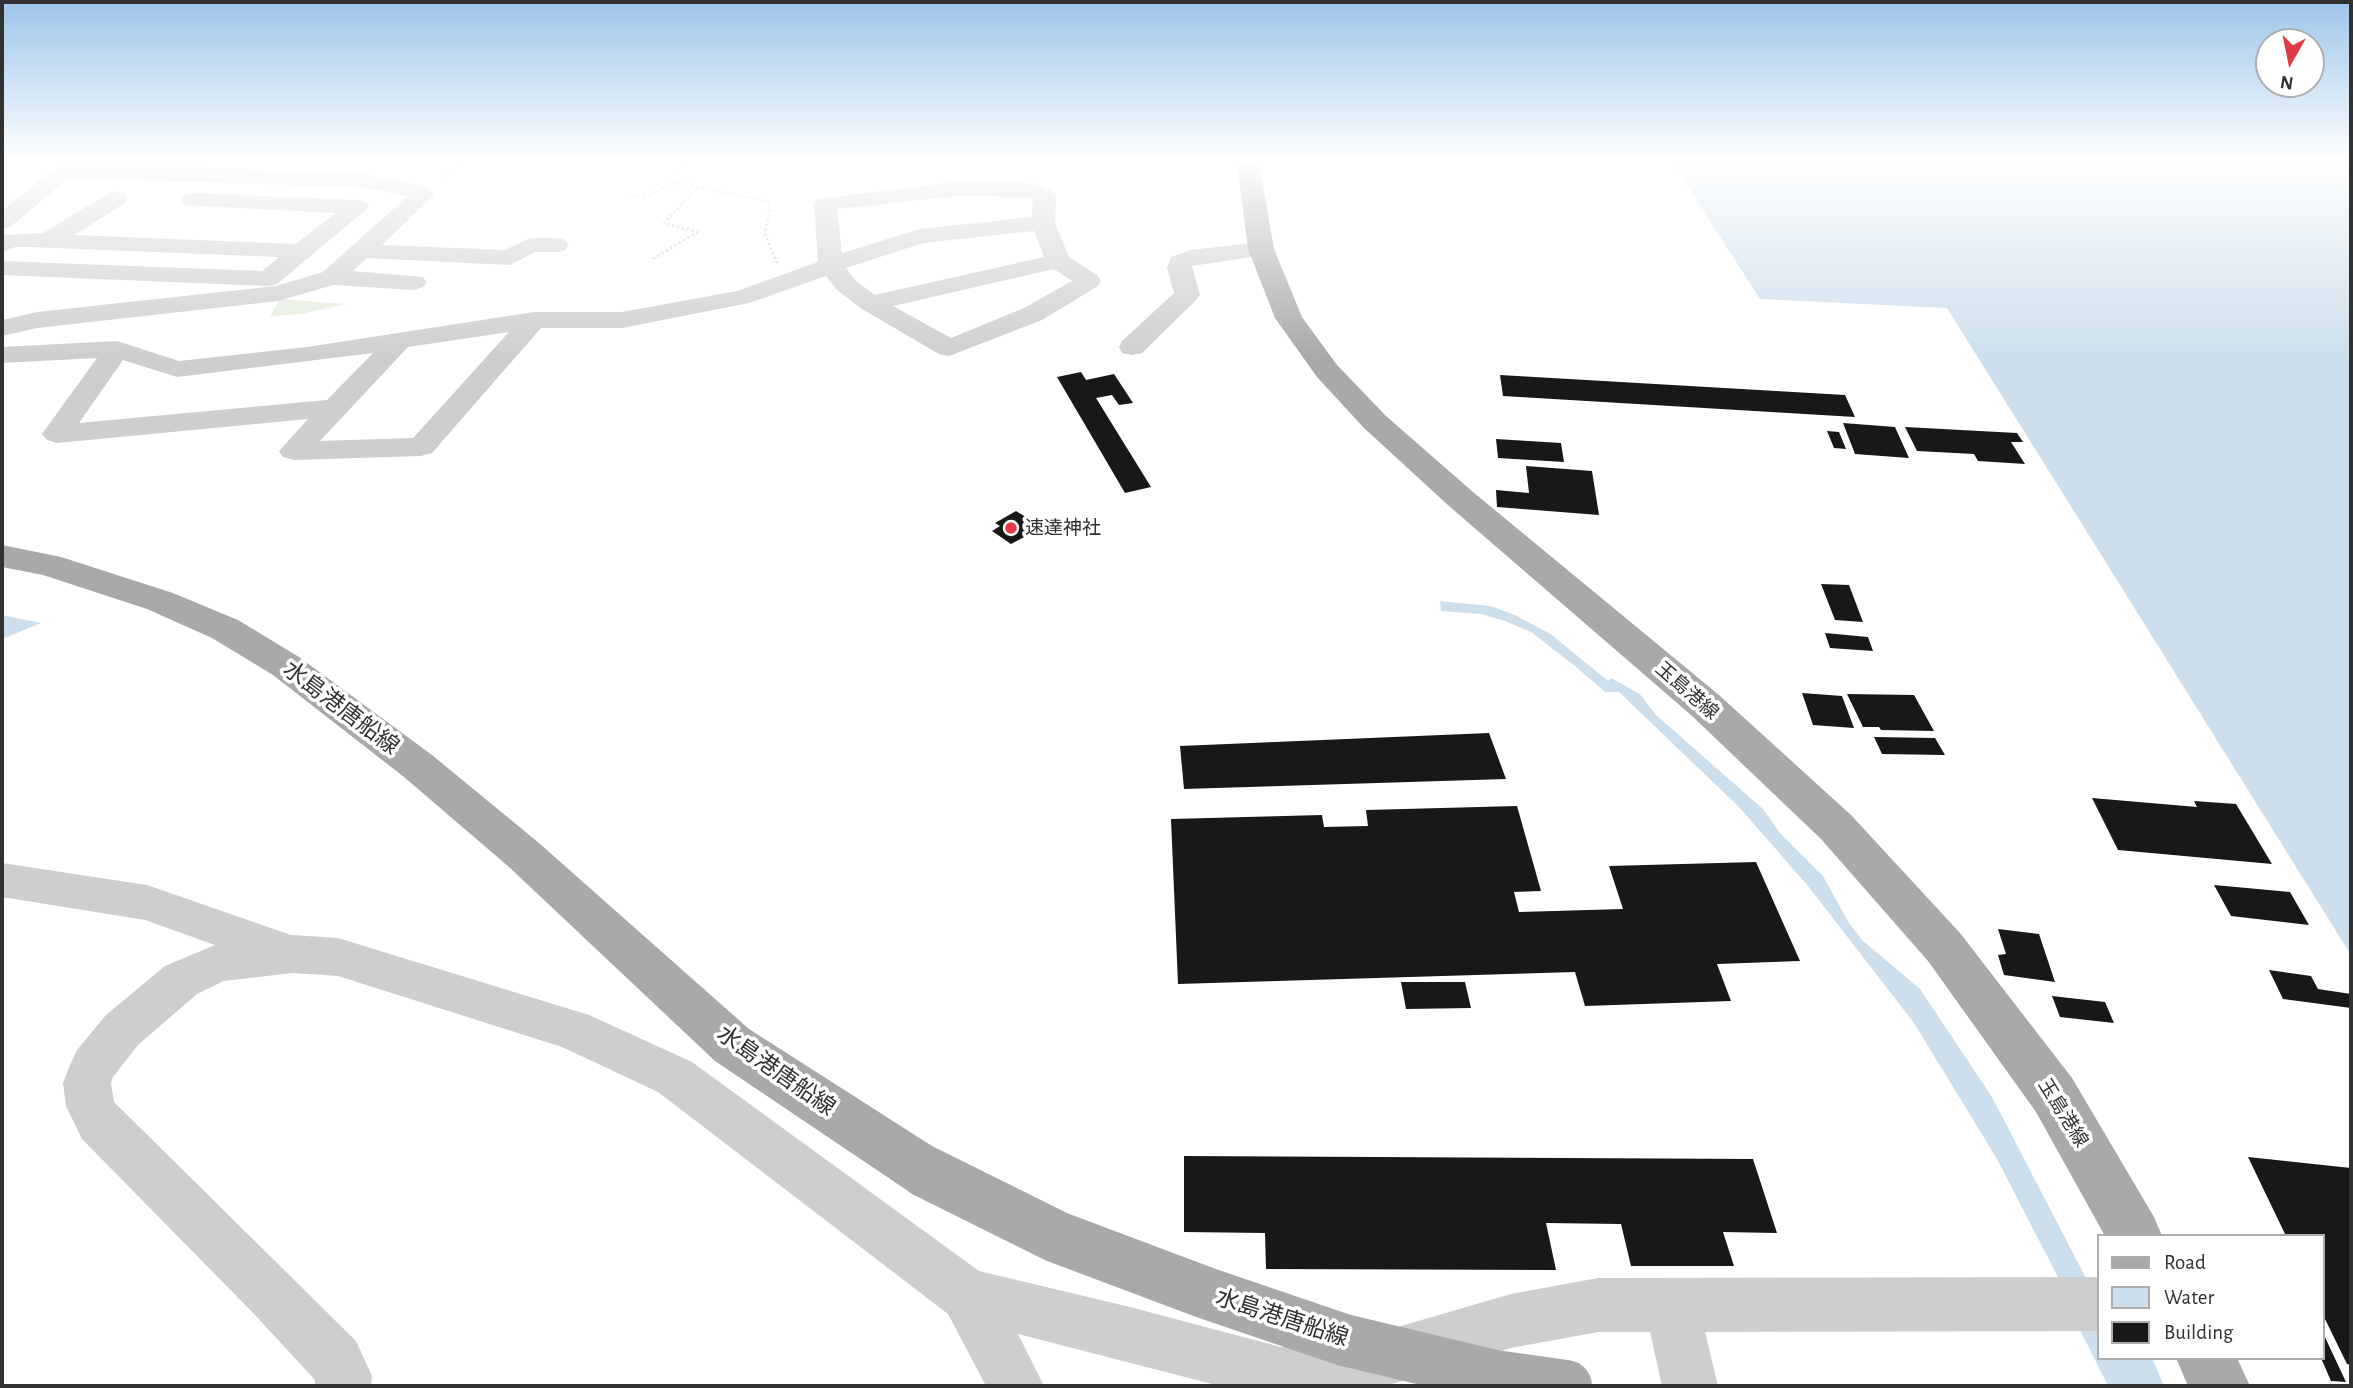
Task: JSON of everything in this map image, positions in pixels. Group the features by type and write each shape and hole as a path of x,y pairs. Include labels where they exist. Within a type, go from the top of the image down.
{"main road":[{"name":"玉島港線","path":"1258,227 1261,249 1289,318 1327,371 1375,422 1482,517 1716,715 1836,827 1944,947 2054,1095 2134,1234"},
{"path":"2,534 71,547 187,586 251,619 286,666"},
{"name":"水島港唐船線","path":"2,556 49,565 160,601 225,629 286,666 418,766 524,855 732,1045 924,1171 1057,1237 1231,1302 1344,1340 1495,1376 1566,1386"},
{"path":"2,577 34,584 126,615 196,644 286,666"},
{"path":"2206,1360 2220,1386"}],"street":[{"path":"47,241 70,227"},
{"path":"2,268 268,279 333,227"},
{"path":"332,277 388,227"},
{"path":"827,227 831,265 846,285 871,304 949,348 1033,314 1089,281 1058,261 1044,227"},
{"path":"2,355 117,349 177,369 307,355 534,320 622,320 740,298 920,236 993,227"},
{"path":"2,246 9,240 302,251"},
{"path":"362,251 510,258 530,245 557,245"},
{"path":"1132,347 1187,295 1179,268 1180,262 1191,257 1261,249"},
{"path":"871,304 912,292 1058,261"},
{"path":"2,328 37,320 278,293 332,277 414,282"},
{"path":"401,339 294,451 421,447 534,320"},
{"path":"117,349 57,434 335,408"},
{"path":"2,880 147,904 293,954"},
{"path":"343,1386 344,1376 337,1362 99,1123 90,1106 87,1083 94,1065 122,1030 181,980 219,963 293,954 338,957 501,1005 573,1030 675,1077 967,1295 1130,1334 1281,1375 1332,1374 1511,1321 1598,1305 2098,1304"},
{"path":"967,1295 1016,1386"},
{"path":"1671,1305 1690,1386"}],"path":[{"path":"653,260 696,232 677,227"},
{"path":"766,227 765,234 776,261 779,286"}],"shaded area":[{"path":"280,299 346,304 301,314 270,316"}],"water":[{"path":"1714,227 2351,227 2351,955 1947,308 1760,299"},
{"path":"1440,601 1490,606 1515,615 1552,635 1608,681 1611,678 1640,694 1656,715 1763,809 1780,833 1823,876 1849,923 1862,940 1920,989 1992,1097 2088,1282 2098,1293 2098,1360 2153,1360 2164,1386 2108,1386 2077,1324 2060,1281 1997,1159 1914,1023 1808,886 1739,807 1619,692 1605,692 1531,632 1481,614 1441,611"},
{"path":"2,615 41,623 2,639"}],"building":[{"path":"1081,372 1086,380 1114,374 1133,403 1119,405 1112,395 1096,398 1151,487 1125,493 1057,377"},
{"path":"1500,375 1845,395 1855,417 1503,396"},
{"path":"1843,423 1895,427 1909,458 1855,454"},
{"path":"1905,427 2017,433 2023,442 2011,442 2025,464 1978,461 1974,454 1917,451"},
{"path":"1827,431 1839,432 1846,449 1834,448"},
{"path":"1496,439 1561,443 1564,462 1498,458"},
{"path":"1526,466 1592,471 1599,515 1497,507 1496,490 1529,493"},
{"name":"速達神社","path":"1016,511 1034,522 1023,529 1030,534 1011,544 992,531 1000,526 995,523"},
{"path":"1821,584 1849,585 1863,622 1835,620"},
{"path":"1825,633 1868,637 1873,651 1830,648"},
{"path":"1802,693 1842,696 1854,728 1813,725"},
{"path":"1847,694 1914,695 1934,731 1863,727"},
{"path":"1489,733 1506,779 1184,789 1180,746"},
{"path":"1874,737 1935,738 1945,755 1882,754"},
{"path":"2092,798 2197,807 2194,801 2236,804 2272,864 2118,850"},
{"path":"1517,806 1541,891 1514,892 1519,912 1623,909 1609,866 1756,862 1800,961 1717,964 1731,1001 1585,1006 1575,972 1178,984 1171,819 1322,815 1324,827 1368,826 1366,810"},
{"path":"2214,885 2290,892 2309,925 2231,916"},
{"path":"1998,929 2039,934 2055,982 2004,975 1998,955 2006,954"},
{"path":"2269,970 2311,976 2318,989 2351,994 2351,1008 2283,999"},
{"path":"1401,982 1465,982 1471,1008 1406,1009"},
{"path":"2052,996 2105,1002 2114,1023 2060,1017"},
{"path":"1184,1156 1753,1159 1777,1233 1723,1232 1734,1266 1631,1266 1621,1224 1546,1223 1556,1270 1266,1269 1265,1233 1184,1232"},
{"path":"2248,1157 2351,1168 2351,1365 2347,1364 2325,1319 2325,1234 2285,1234"},
{"path":"2325,1337 2346,1382 2331,1381 2322,1360 2325,1360"}],"place":[{"name":"速達神社","path":"1011,528"}]}
